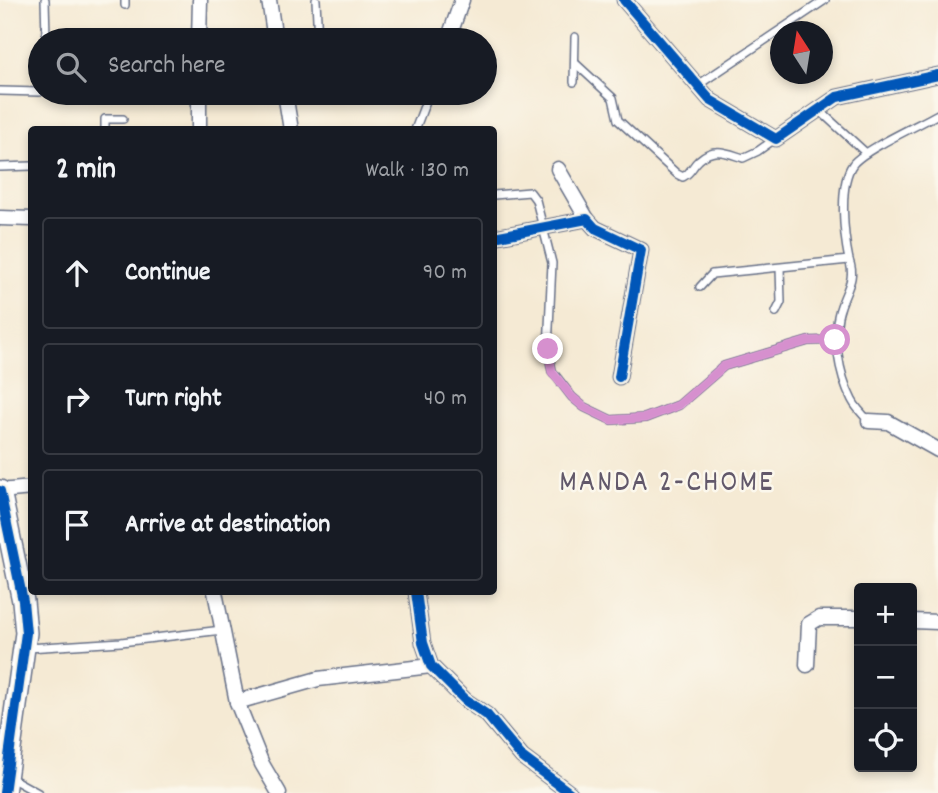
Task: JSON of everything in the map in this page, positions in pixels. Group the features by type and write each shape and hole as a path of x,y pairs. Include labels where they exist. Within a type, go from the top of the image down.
{"street":[{"path":"199,28 200,0"},
{"path":"268,0 273,28"},
{"path":"452,28 462,0"},
{"path":"627,1 710,100 776,139 837,97 938,75"},
{"path":"199,105 199,126"},
{"path":"287,105 290,126"},
{"path":"558,169 595,228 641,250 619,377"},
{"path":"0,218 28,219"},
{"path":"497,236 587,219"},
{"path":"869,421 888,422 938,450"},
{"path":"4,777 26,633 23,601 7,558 0,491 28,488"},
{"path":"216,595 237,702 262,764 279,793"},
{"path":"416,595 423,643 431,666 465,700 487,715 522,757 570,793"},
{"path":"807,665 809,624 819,618 854,618"},
{"path":"917,621 938,622"},
{"path":"237,702 318,679 431,666"}],"lane":[{"path":"45,0 46,28"},
{"path":"316,0 317,28"},
{"path":"698,86 825,0"},
{"path":"574,82 575,37"},
{"path":"575,63 613,98 618,120 683,177 691,173 697,161 706,155 720,150 744,158 776,139"},
{"path":"0,91 28,92"},
{"path":"417,126 424,105"},
{"path":"818,109 866,153"},
{"path":"869,421 853,403 835,340 840,308 852,279 853,269 842,226 848,179 853,164 866,153 938,114"},
{"path":"105,126 105,119 123,119"},
{"path":"0,167 28,166"},
{"path":"497,195 530,192 536,200 545,226 552,263 548,349 552,372 572,397 584,407 611,420 645,418 679,405 724,366 808,341 835,340"},
{"path":"700,288 712,274 849,260"},
{"path":"776,312 781,302 780,268"},
{"path":"24,648 121,642 222,630"},
{"path":"4,777 38,793"}],"cycle path":[{"path":"624,0 710,100 776,139 837,97 938,75"},
{"path":"497,236 587,219 595,228 641,250 619,377"},
{"path":"0,491 23,601 26,633 4,793"},
{"path":"416,595 423,643 431,666 465,700 487,715 522,757 570,793"}],"district":[{"name":"MANDA 2-CHOME","path":"667,484"}],"route":[{"path":"548,349 552,372 572,397 584,407 611,420 645,418 679,405 724,366 808,341 835,340"}]}
